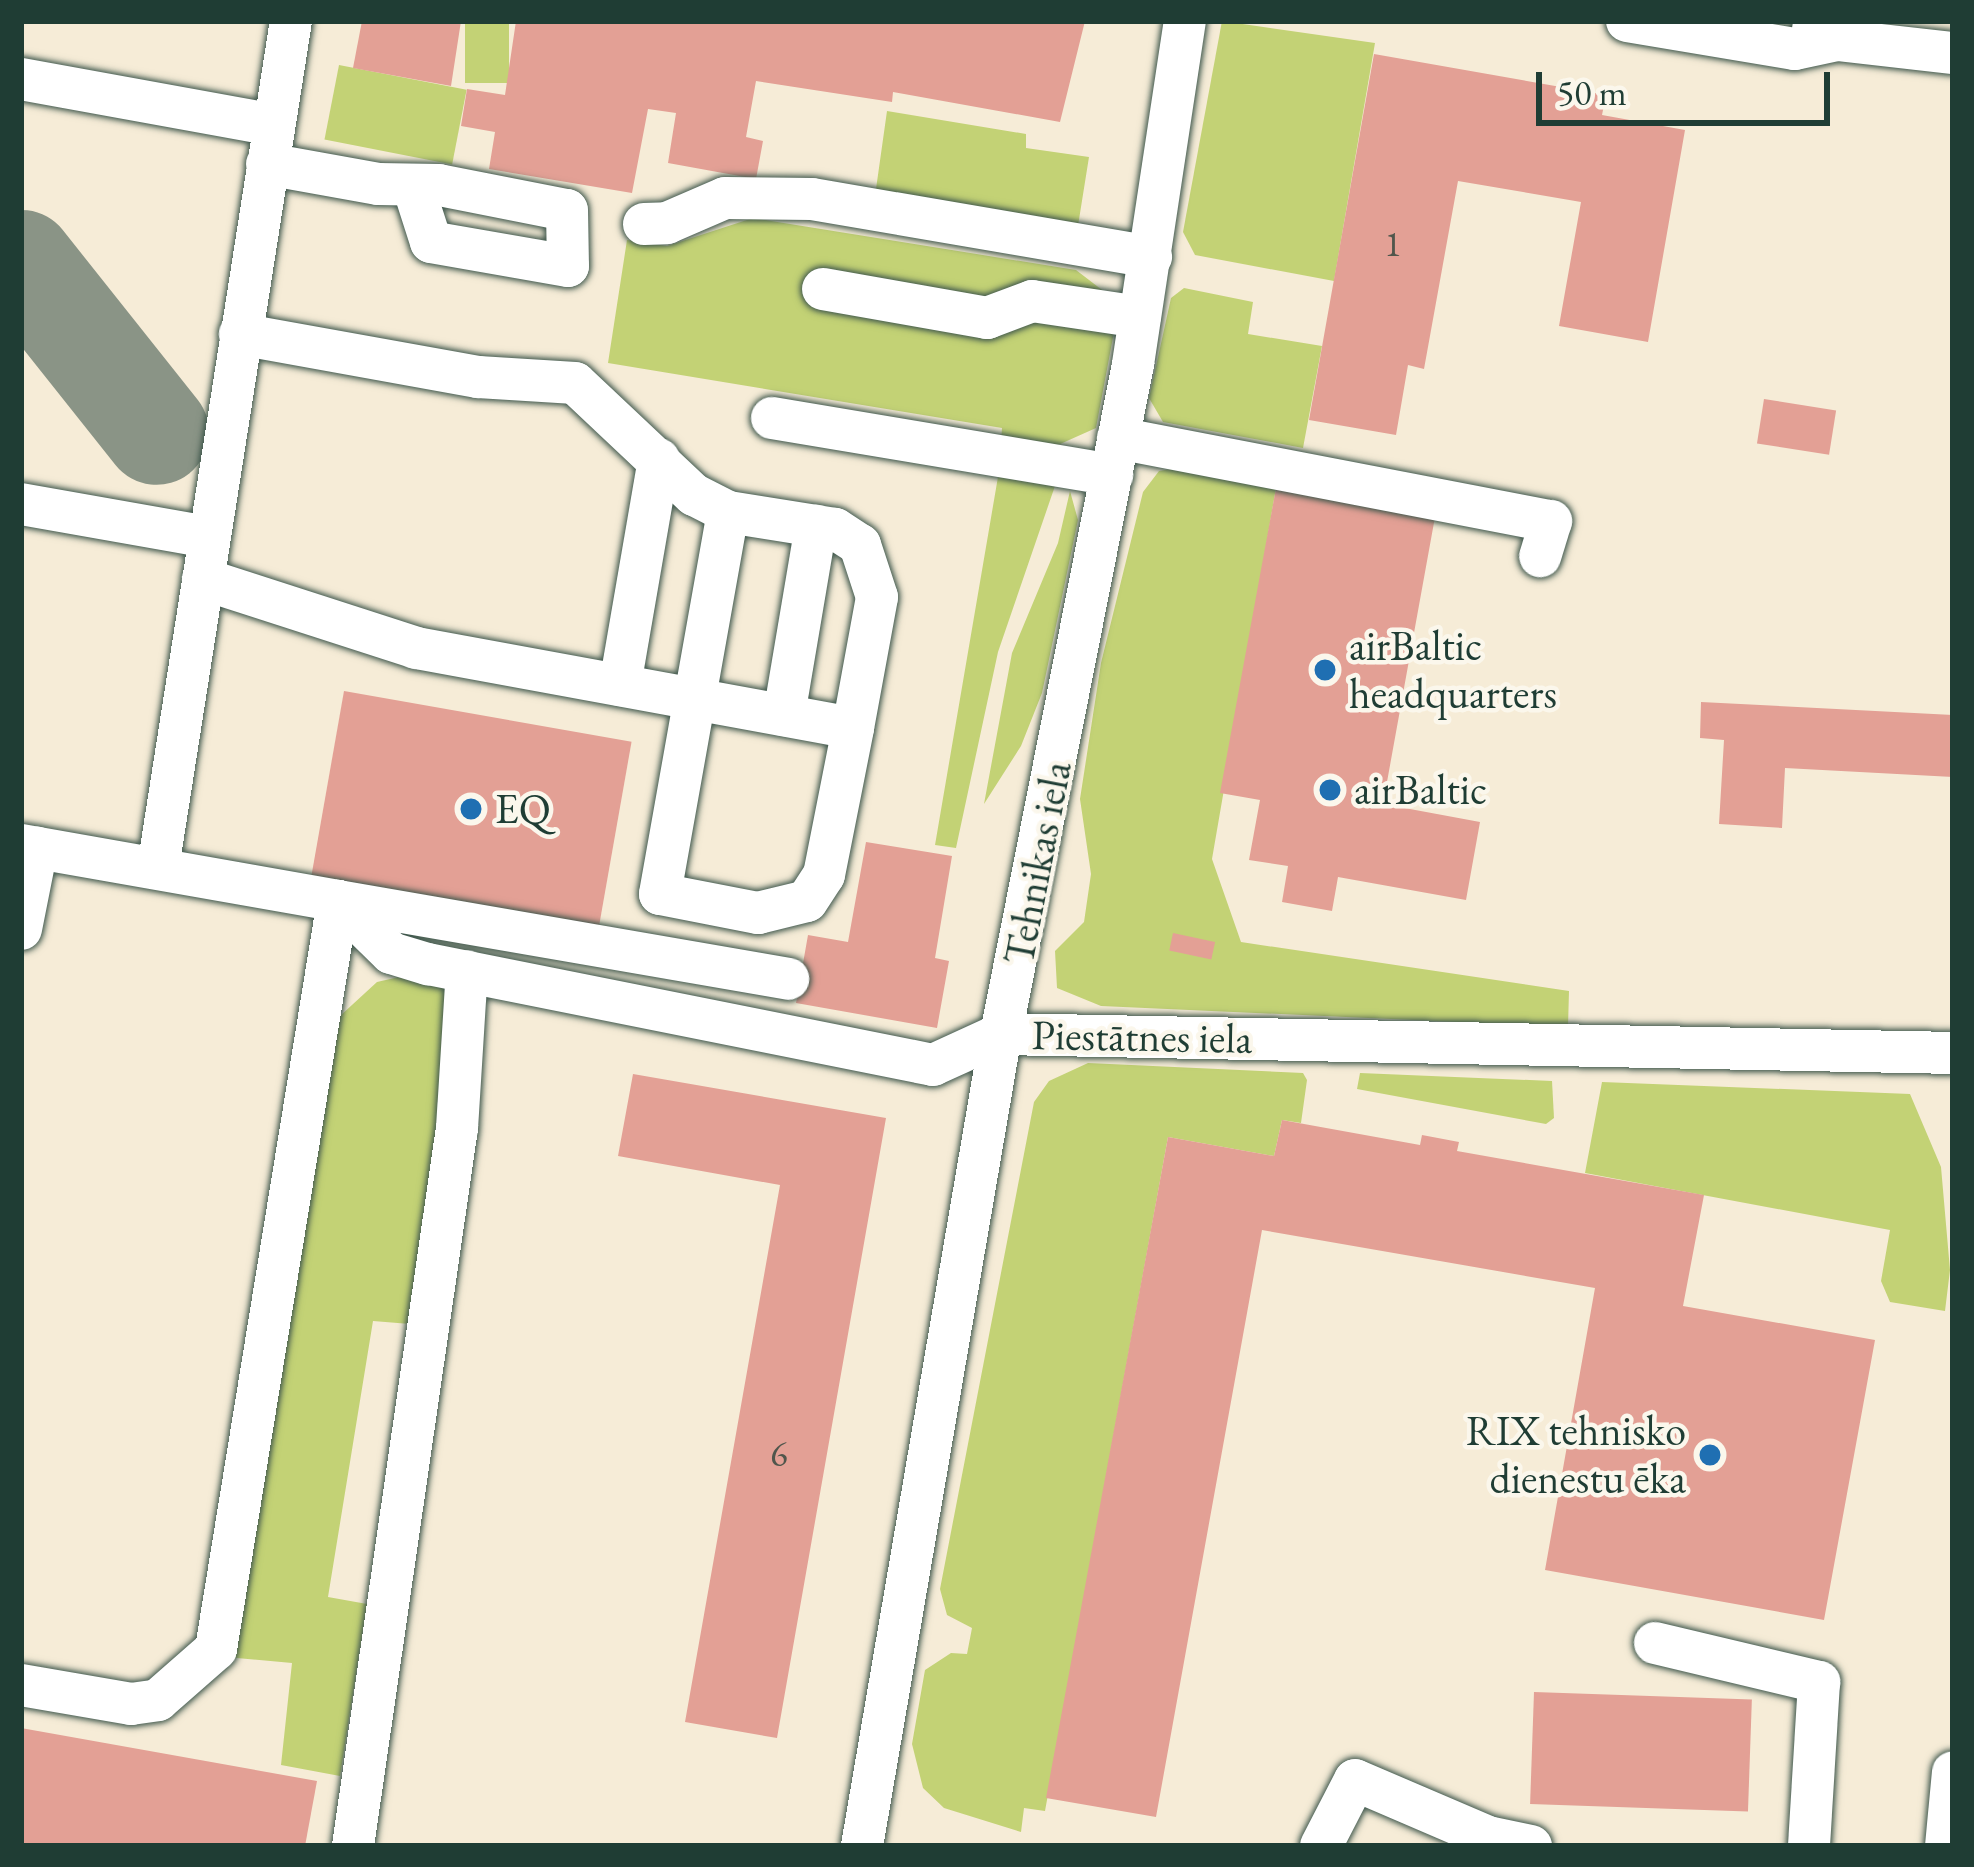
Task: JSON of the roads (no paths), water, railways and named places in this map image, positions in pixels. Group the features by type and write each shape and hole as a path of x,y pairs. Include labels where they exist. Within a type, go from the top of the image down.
{"street":[{"path":"158,868 291,21"},
{"name":"Tehnikas iela","path":"862,1846 1001,1034 1151,257 1185,21"},
{"path":"1628,21 1795,49 1837,40"},
{"path":"1788,21 1837,40 1953,53"},
{"path":"21,80 413,186"},
{"path":"644,224 667,224 725,198 812,199 1151,257"},
{"path":"823,289 987,318 1032,301 1140,317"},
{"path":"240,334 478,377 575,383 694,495 728,512 816,526 860,545 872,567 877,597 824,875 807,901 758,913 661,894"},
{"path":"772,418 1115,456 1551,521 1540,556"},
{"path":"620,685 658,459"},
{"path":"21,504 206,558 416,648 854,728"},
{"path":"648,953 728,512"},
{"path":"784,716 816,526"},
{"path":"21,929 29,846 788,979"},
{"path":"21,1685 131,1704 158,1700 216,1649 338,901"},
{"name":"Piestātnes iela","path":"338,901 391,953 933,1065 1001,1034 1953,1053"},
{"path":"353,1846 457,1128 466,971"},
{"path":"1655,1643 1819,1682 1809,1846"},
{"path":"1946,1846 1953,1772"},
{"path":"1322,1846 1355,1780 1488,1837 1531,1846"}],"place":[{"name":"airBaltic headquarters","path":"1325,670"},
{"name":"airBaltic","path":"1330,790"},
{"name":"EQ","path":"471,809"},
{"name":"RIX tehnisko dienestu ēka","path":"1710,1455"}]}
